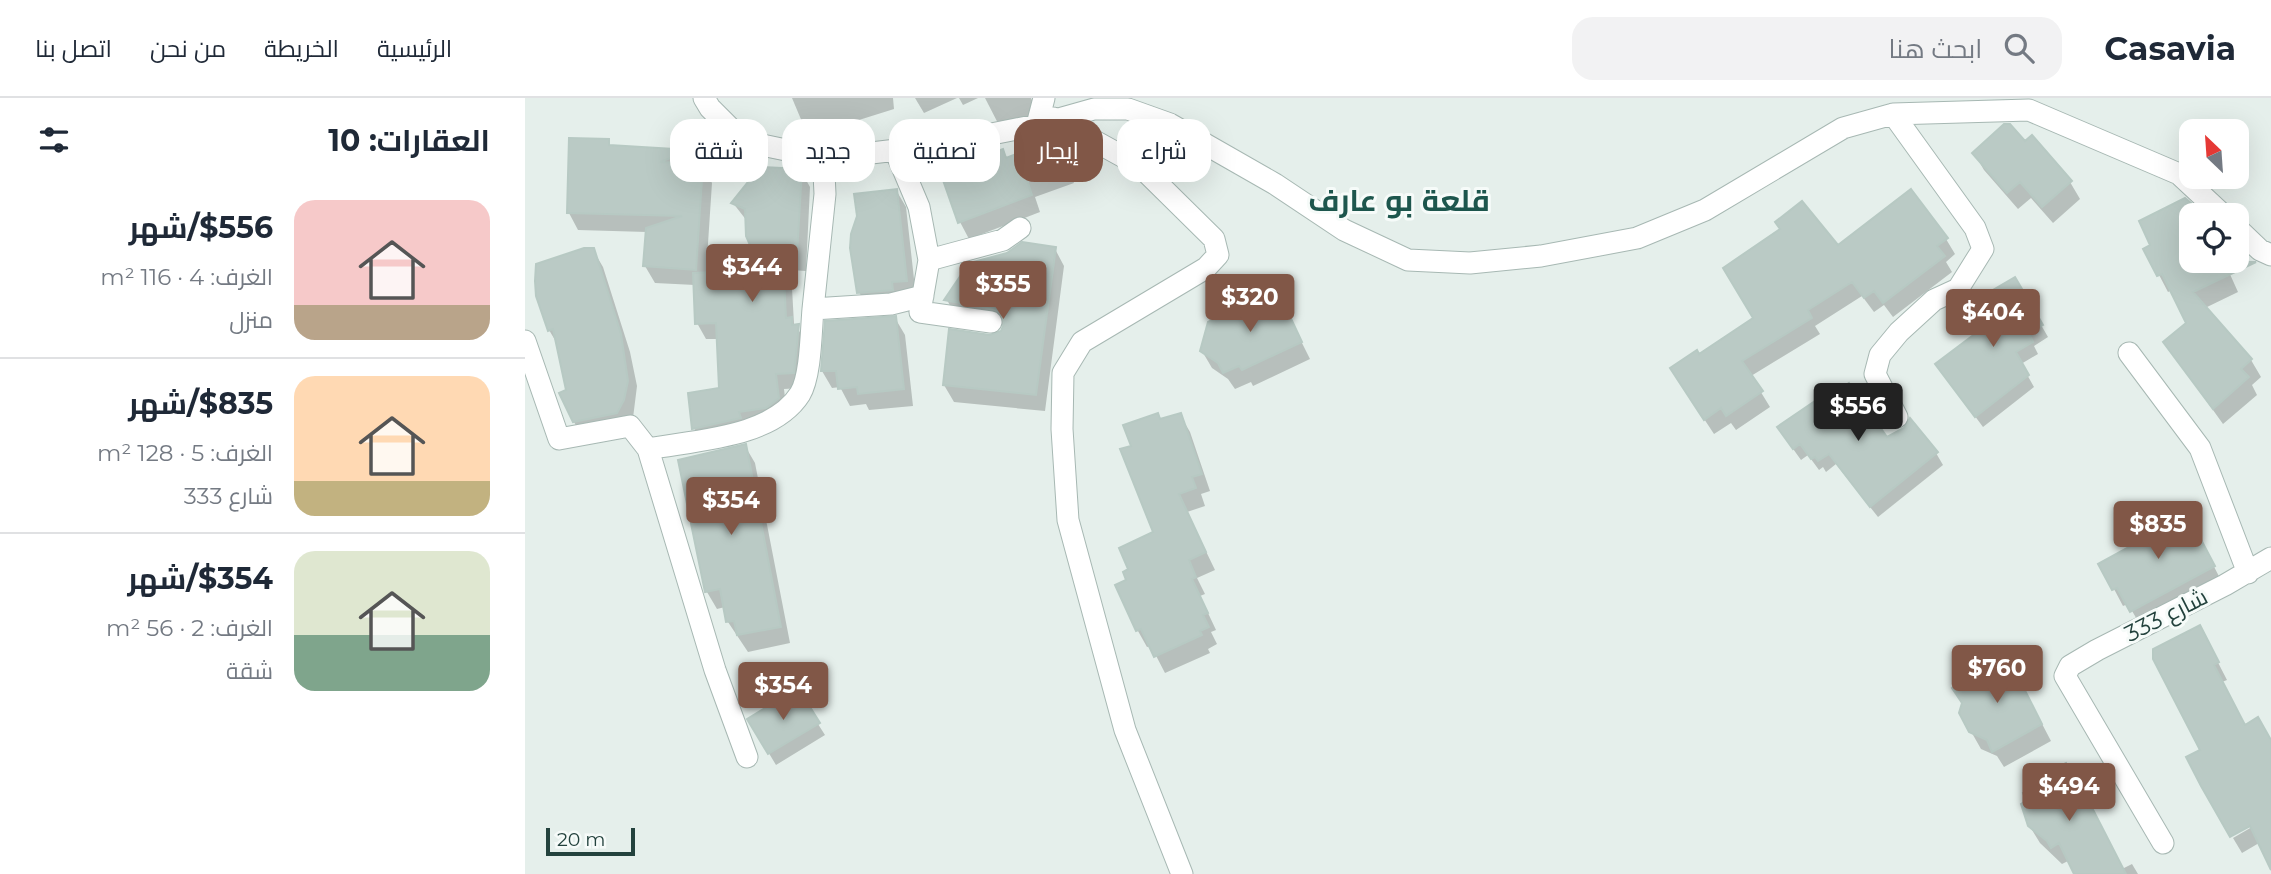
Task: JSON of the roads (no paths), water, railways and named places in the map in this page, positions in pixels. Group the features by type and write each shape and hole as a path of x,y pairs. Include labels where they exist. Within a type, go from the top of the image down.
{"street":[{"path":"704,98 733,131 757,144 782,147"},
{"path":"1044,98 1045,119"},
{"path":"1056,119 1094,109 1128,109 1160,120 1275,184 1344,230 1408,260 1470,262 1541,256 1637,238 1705,210 1843,128 1893,114 2026,104 2179,174 2210,203"},
{"path":"1893,114 1975,228 1983,249 1958,289 1934,300 1899,332 1880,355 1875,374 1897,417"},
{"path":"1103,149 1140,166 1214,239 1219,255 1206,268 1082,342 1063,373 1062,429 1068,520 1125,730 1182,874"},
{"path":"648,449 756,428 778,418 801,392 813,309 824,182"},
{"path":"909,182 919,206 929,260 921,312 991,321"},
{"path":"929,260 1003,240 1020,228"},
{"path":"2249,239 2260,250 2271,255"},
{"path":"813,309 891,304 923,296"},
{"path":"525,341 559,439 629,426 648,449 715,670 747,757"},
{"path":"2129,353 2200,448 2248,573"},
{"name":"شارع 333","path":"2163,843 2065,676 2070,666 2097,650 2248,573 2271,558"}],"district":[{"name":"قلعة بو عارف","path":"1399,200"}]}
